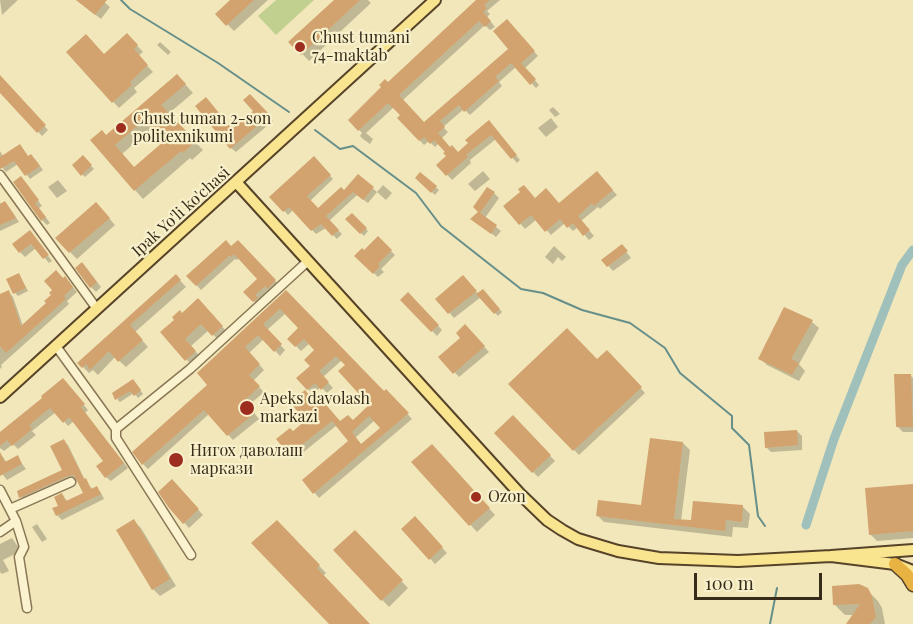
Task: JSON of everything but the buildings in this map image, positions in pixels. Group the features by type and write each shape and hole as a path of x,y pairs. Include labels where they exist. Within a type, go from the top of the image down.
{"highway":[{"path":"895,564 907,575 913,585"}],"main road":[{"name":"Ipak Yo'li ko'chasi","path":"0,397 435,0"},
{"path":"236,182 519,493 547,520 578,539 618,551 659,558 738,561 913,550"},
{"path":"831,556 895,564 913,571"}],"street":[{"path":"0,176 97,309"},
{"path":"116,429 190,369 308,261"},
{"path":"56,346 116,429 116,438 191,555"},
{"path":"10,509 71,482"},
{"path":"0,490 10,509 24,547 19,557 27,608"},
{"path":"0,532 15,521"}],"green space":[{"path":"276,0 314,0 276,35 258,16"}],"waterway":[{"path":"121,0 130,9 218,63 289,112"},
{"path":"315,130 340,149 353,146 416,193 441,226 521,289 543,293 582,310 630,323 665,348 680,373 732,416 732,428 749,445 758,516 765,526"},
{"path":"806,525 834,439 902,265 913,250"},
{"path":"770,624 777,588"}],"place":[{"name":"Chust tumani 74-maktab","path":"300,47"},
{"name":"Chust tuman 2-son politexnikumi","path":"121,128"},
{"name":"Apeks davolash markazi","path":"247,408"},
{"name":"Нигох даволаш маркази","path":"176,460"},
{"name":"Ozon","path":"476,497"}]}
